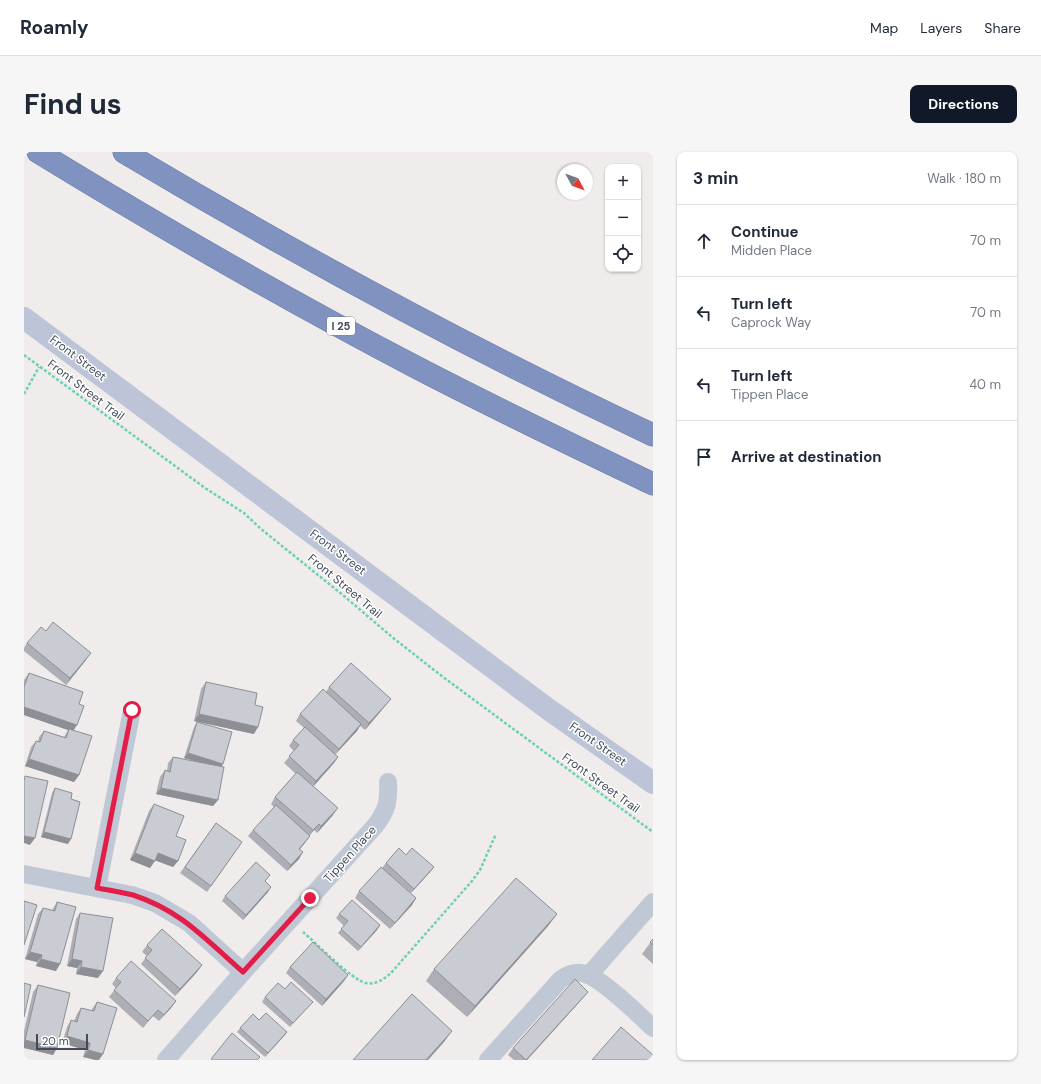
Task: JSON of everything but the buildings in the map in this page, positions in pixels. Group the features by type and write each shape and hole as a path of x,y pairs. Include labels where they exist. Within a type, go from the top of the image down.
{"highway":[{"name":"I 25","path":"38,152 141,214 237,269 410,364 653,484"},
{"path":"124,152 273,239 371,293 541,380 653,435"}],"main road":[{"name":"Front Street","path":"24,318 548,709 653,783"}],"street":[{"path":"97,888 132,710"},
{"name":"Tippen Place","path":"166,1060 375,826 387,805 389,798 388,782"},
{"path":"24,874 132,895 155,903 177,915 202,934 243,972"},
{"path":"590,975 653,902"},
{"path":"488,1060 561,979 570,974 581,973 590,975 609,989 653,1028"}],"path":[{"name":"Front Street Trail","path":"24,355 206,488 244,513 261,529 398,642 653,832"},
{"path":"24,394 39,367"},
{"path":"301,930 354,977 366,983 381,982 391,973 472,881 480,870 496,834"}],"route":[{"path":"132,710 97,888 132,895 155,903 177,915 202,934 226,958 243,972 310,898"}]}
